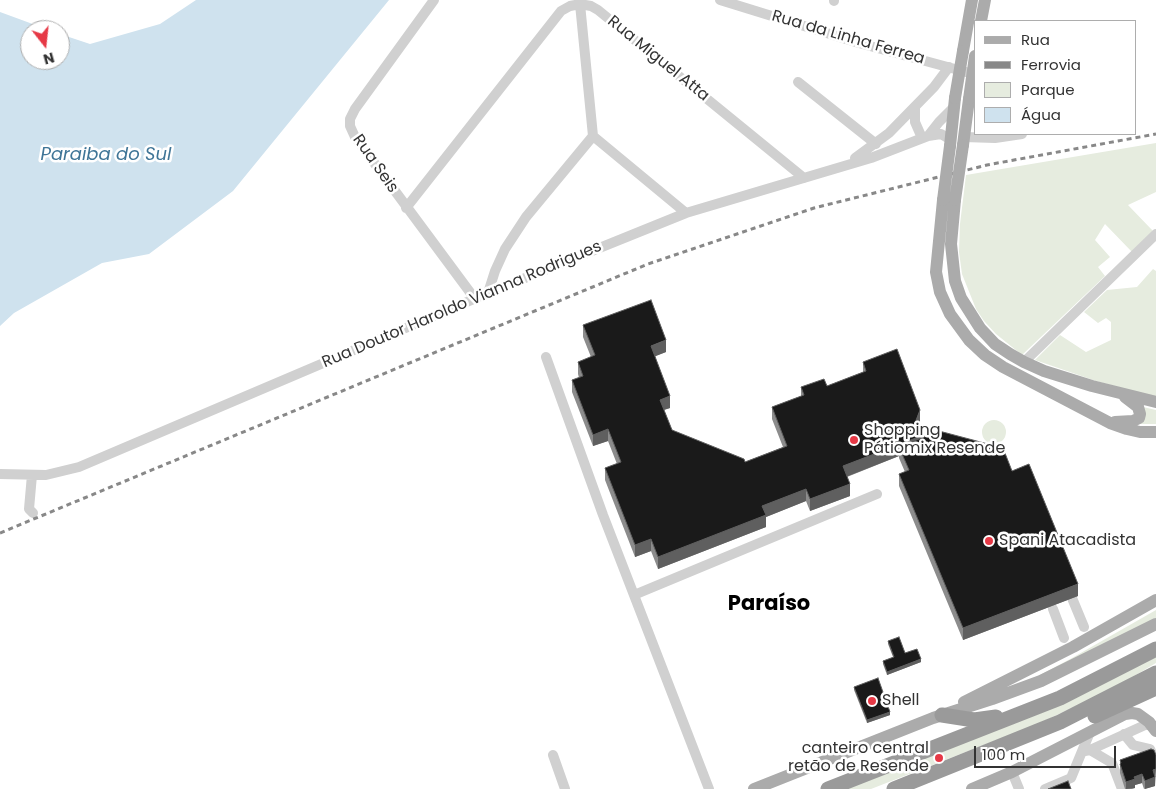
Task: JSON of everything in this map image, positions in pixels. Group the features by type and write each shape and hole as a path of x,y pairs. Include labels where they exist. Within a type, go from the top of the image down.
{"highway":[{"path":"828,789 1060,698 1156,649"},
{"path":"894,789 1060,722 1156,673"},
{"path":"971,759 1051,734 1156,688"},
{"path":"942,714 974,720 985,719 1060,698"}],"main road":[{"path":"972,0 969,99 964,141 949,200 936,272 940,292 950,314 969,340 985,355 1003,367 1110,423 1134,431 1156,432"},
{"path":"981,20 985,0"},
{"path":"969,53 955,102 950,143 949,200 952,264 961,298 980,328 996,344 1024,362 1069,380 1156,402"},
{"path":"1110,423 1133,421 1139,418 1139,410 1135,404 1120,394"},
{"path":"942,714 1073,647 1156,600"},
{"path":"754,789 942,714 992,699 1041,681 1156,624"},
{"path":"972,789 1012,772 1124,714 1132,713 1143,717 1154,728"}],"street":[{"name":"Rua Seis","path":"434,0 355,109 350,119 350,126 355,137 406,208 475,299"},
{"name":"Rua da Linha Ferrea","path":"720,0 859,43 974,75"},
{"path":"406,208 561,11 570,6 580,4 593,136 686,213"},
{"name":"Rua Miguel Atta","path":"580,4 591,6 598,10 804,178"},
{"path":"848,163 876,144 915,107 934,87 949,67"},
{"path":"798,82 876,144"},
{"path":"925,137 955,102"},
{"path":"915,107 915,122 925,137"},
{"path":"925,137 941,134 950,143"},
{"path":"964,141 1015,135"},
{"path":"488,293 495,271 505,250 526,217 593,136"},
{"name":"Rua Doutor Haroldo Vianna Rodrigues","path":"0,474 46,475 79,466 488,293 686,213 848,163 870,158 925,137"},
{"path":"1024,362 1156,234"},
{"path":"546,357 634,595 709,789"},
{"path":"32,475 29,509 33,513"},
{"path":"634,595 876,494"},
{"path":"1072,598 1084,627"},
{"path":"1053,609 1064,638"},
{"path":"1122,789 1112,763 1088,751 1145,724 1154,728"},
{"path":"1045,789 1071,778 1090,732"},
{"path":"1124,734 1133,745 1150,749 1156,763"},
{"path":"553,755 565,789"},
{"path":"1012,772 1019,789"},
{"path":"1071,778 1076,789"}],"green space":[{"path":"1156,143 1156,192 1128,205 1153,231 1132,252 1105,224 1095,240 1110,257 1098,267 1105,276 1022,355 996,334 984,321 976,309 962,274 959,252 960,224 966,175"},
{"path":"1153,269 1156,271 1156,397 1096,381 1035,360 1060,335 1086,352 1111,340 1111,322 1106,318 1098,323 1084,312 1107,290 1137,287"},
{"path":"1143,407 1156,410 1156,424 1140,424"},
{"path":"994,420 1003,423 1006,432 1003,441 994,444 985,441 982,432 985,423"},
{"path":"1156,610 1156,620 1021,685 1072,658"},
{"path":"1156,656 1156,663 1119,685 1040,723 871,789 847,789"}],"water":[{"name":"Paraiba do Sul","path":"196,0 389,0 233,191 149,254 102,263 14,313 0,326 0,12 22,20 20,20 20,70 70,70 70,37 90,44 160,24"}],"building":[{"name":"Shopping Pátiomix Resende","path":"651,300 666,340 651,346 670,396 660,400 672,430 744,459 745,462 787,446 772,407 804,395 801,387 824,379 827,386 866,371 863,362 897,349 920,410 915,423 927,427 929,433 843,466 850,484 810,499 806,489 762,506 766,515 658,557 651,539 635,545 605,468 621,462 608,429 593,435 572,380 583,376 578,362 595,355 583,325"},
{"name":"Spani Atacadista","path":"939,431 1003,448 1012,471 1029,464 1078,584 963,628 899,474 909,470 899,447"},
{"name":"Shell","path":"899,637 905,653 917,649 921,659 887,672 883,661 894,657 888,641"},
{"name":"Shell","path":"878,678 890,712 867,720 854,687"},
{"path":"1151,749 1154,750 1156,755 1156,769 1153,770 1155,777 1145,781 1142,774 1126,782 1120,760"},
{"path":"1068,781 1071,789 1048,789"}],"railway":[{"path":"0,533 648,264 814,208 987,165 1156,134"}],"place":[{"name":"Shopping Pátiomix Resende","path":"854,440"},
{"name":"Spani Atacadista","path":"989,541"},
{"name":"Shell","path":"872,701"},
{"name":"canteiro central retão de Resende","path":"939,758"}],"district":[{"name":"Paraíso","path":"769,605"}]}
